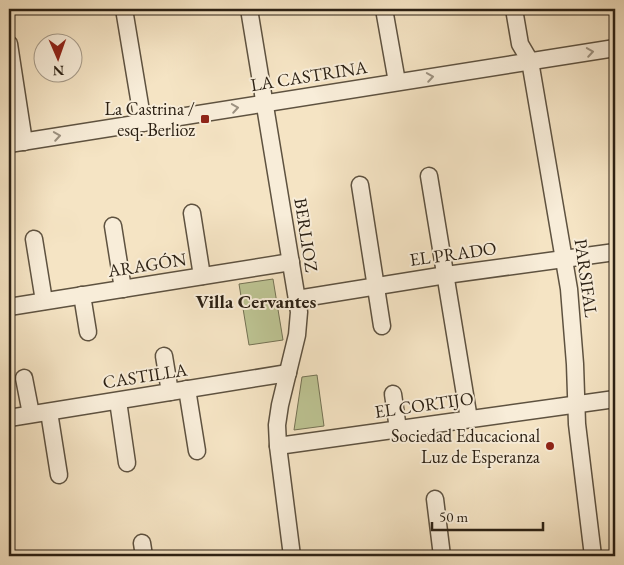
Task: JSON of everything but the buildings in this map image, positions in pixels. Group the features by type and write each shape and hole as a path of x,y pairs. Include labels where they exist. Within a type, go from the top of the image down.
{"street":[{"path":"124,9 143,123"},
{"name":"BERLIOZ","path":"249,9 297,299 298,328 278,415 278,446 292,556"},
{"path":"384,9 396,82"},
{"name":"PARSIFAL","path":"514,9 520,44 530,61 564,258 572,322 576,405 582,469 593,556"},
{"path":"9,44 17,143"},
{"name":"LA CASTRINA","path":"17,143 615,48"},
{"path":"429,176 469,419"},
{"path":"360,185 382,326"},
{"path":"192,213 202,276"},
{"path":"113,226 123,289"},
{"path":"34,239 44,301"},
{"name":"EL PRADO","path":"297,299 446,275 615,252"},
{"name":"ARAGÓN","path":"9,307 291,262"},
{"path":"82,295 88,332"},
{"path":"164,356 170,392"},
{"name":"CASTILLA","path":"9,418 288,373"},
{"path":"24,378 31,414"},
{"path":"187,389 197,451"},
{"path":"393,394 398,429"},
{"name":"EL CORTIJO","path":"278,446 615,399"},
{"path":"118,401 127,463"},
{"path":"48,412 59,475"},
{"path":"435,499 442,556"}],"green space":[{"path":"273,279 283,340 249,345 239,284"},
{"path":"317,375 324,426 294,430 302,377"}],"place":[{"name":"La Castrina / esq. Berlioz","path":"205,119"},
{"name":"Sociedad Educacional Luz de Esperanza","path":"550,446"}],"district":[{"name":"Villa Cervantes","path":"256,301"}]}
